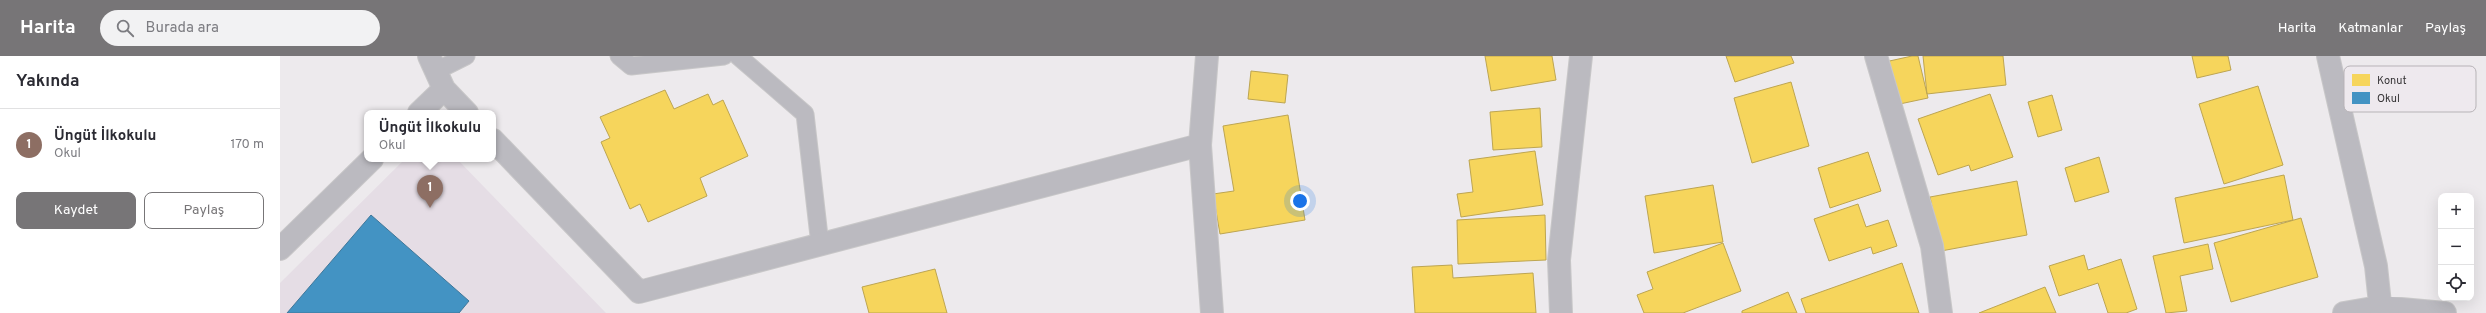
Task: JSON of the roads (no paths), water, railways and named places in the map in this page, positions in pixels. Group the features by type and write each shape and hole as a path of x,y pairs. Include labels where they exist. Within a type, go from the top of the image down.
{"street":[{"path":"1207,56 1200,145 1212,313"},
{"path":"1561,313 1559,260 1581,56"},
{"path":"1876,56 1932,246 1941,313"},
{"path":"2328,56 2376,266 2380,310"},
{"path":"420,110 436,72"},
{"path":"436,72 465,110"},
{"path":"496,143 639,292 1200,145"},
{"path":"280,249 369,162"},
{"path":"2344,313 2380,310 2445,313"}],"lane":[{"path":"436,72 466,56"},
{"path":"619,56 631,66 724,56"},
{"path":"738,56 805,114 820,245"}],"place":[{"name":"Üngüt İlkokulu","path":"430,208"}]}
